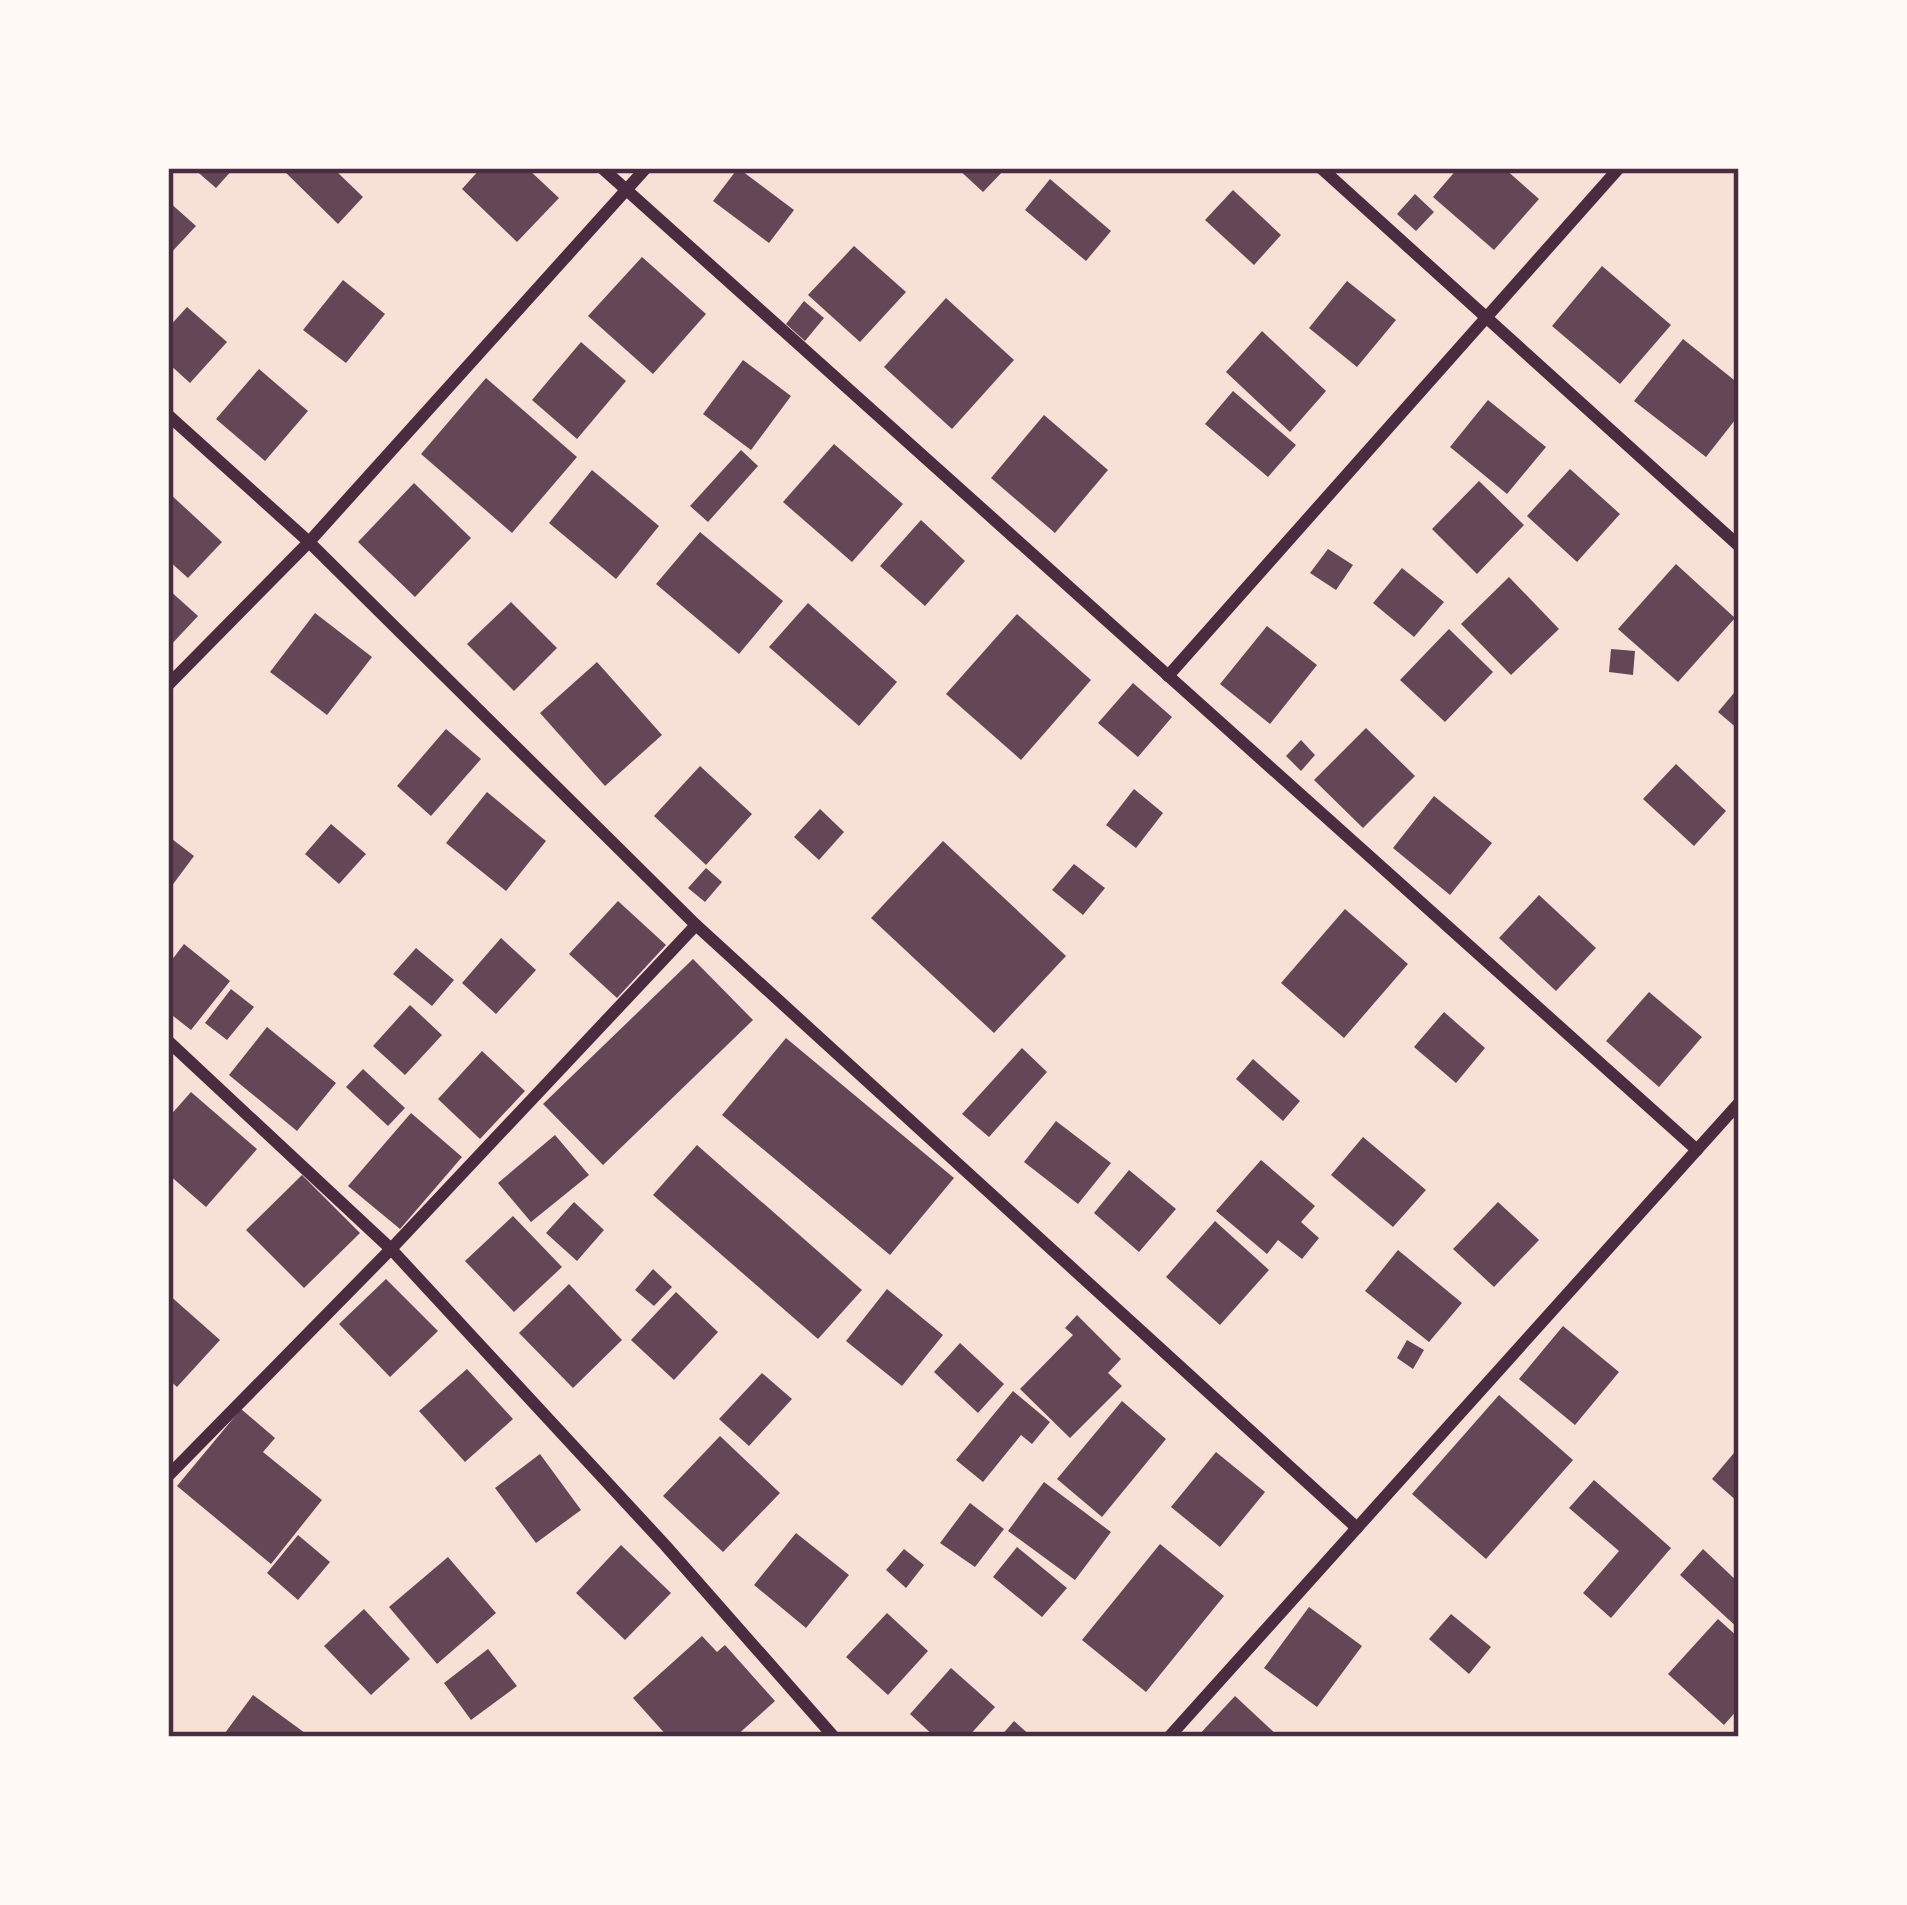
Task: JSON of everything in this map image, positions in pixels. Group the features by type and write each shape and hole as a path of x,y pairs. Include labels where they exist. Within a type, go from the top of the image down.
{"street":[{"path":"602,168 1697,1150"},
{"path":"168,685 309,542 646,168"},
{"path":"1321,168 1739,546"},
{"path":"1168,676 1619,168"},
{"path":"168,416 309,542 696,926 1357,1528"},
{"path":"168,1476 391,1249 696,926"},
{"path":"168,1041 391,1249 665,1545 833,1737"},
{"path":"1169,1737 1739,1103"}],"building":[{"path":"193,168 234,168 216,188"},
{"path":"281,168 333,168 363,197 338,224"},
{"path":"481,168 527,168 559,198 517,242 462,189"},
{"path":"738,168 794,210 769,243 713,201"},
{"path":"957,168 1006,168 983,192"},
{"path":"1458,168 1504,168 1539,199 1494,250 1433,197"},
{"path":"1050,179 1111,231 1086,261 1025,210"},
{"path":"1233,190 1281,235 1254,265 1205,220"},
{"path":"1415,194 1434,212 1416,231 1397,214"},
{"path":"168,201 196,226 168,256"},
{"path":"854,246 906,292 860,342 808,295"},
{"path":"642,257 706,314 653,374 588,316"},
{"path":"1602,266 1671,325 1620,384 1552,326"},
{"path":"343,280 385,314 346,363 303,330"},
{"path":"1347,281 1396,320 1357,367 1309,328"},
{"path":"946,298 1014,360 952,429 884,367"},
{"path":"804,301 824,318 805,341 786,324"},
{"path":"187,307 227,342 190,383 168,363 168,328"},
{"path":"1262,331 1326,391 1290,432 1226,372"},
{"path":"1683,339 1739,384 1739,415 1706,457 1634,401"},
{"path":"581,342 626,381 577,439 532,400"},
{"path":"743,360 791,396 751,450 703,414"},
{"path":"259,369 308,411 265,461 216,419"},
{"path":"486,378 577,457 512,533 421,454"},
{"path":"1233,391 1296,445 1268,477 1205,424"},
{"path":"1488,400 1546,447 1507,494 1450,447"},
{"path":"1044,415 1108,470 1055,533 991,478"},
{"path":"834,444 903,504 852,562 783,502"},
{"path":"741,450 758,466 708,522 690,506"},
{"path":"1570,469 1620,514 1577,562 1527,516"},
{"path":"592,470 659,526 616,579 549,523"},
{"path":"1479,481 1524,525 1477,574 1432,529"},
{"path":"414,483 471,538 415,597 358,542"},
{"path":"168,492 222,542 188,578 168,560"},
{"path":"921,520 965,561 925,606 880,566"},
{"path":"700,532 783,601 739,654 656,584"},
{"path":"1328,549 1353,565 1336,590 1310,573"},
{"path":"1676,564 1735,618 1678,682 1618,629"},
{"path":"1402,568 1444,602 1414,637 1373,603"},
{"path":"1509,577 1559,629 1511,675 1461,624"},
{"path":"168,589 198,616 168,648"},
{"path":"511,602 557,648 514,691 467,644"},
{"path":"808,603 897,682 859,726 769,647"},
{"path":"315,613 372,657 327,715 270,672"},
{"path":"1017,614 1091,680 1021,760 946,694"},
{"path":"1267,626 1317,665 1270,724 1220,684"},
{"path":"1449,629 1493,672 1445,722 1400,680"},
{"path":"1611,649 1635,651 1633,675 1609,672"},
{"path":"597,662 662,735 605,786 540,713"},
{"path":"1133,683 1172,717 1138,757 1098,723"},
{"path":"1739,687 1739,730 1718,712"},
{"path":"1366,728 1415,776 1363,828 1314,780"},
{"path":"446,729 481,759 431,816 397,786"},
{"path":"1301,740 1315,755 1301,771 1286,756"},
{"path":"1676,764 1726,811 1694,846 1643,799"},
{"path":"700,766 752,814 706,865 654,816"},
{"path":"1134,789 1163,813 1136,848 1106,825"},
{"path":"487,792 546,841 506,891 446,843"},
{"path":"1434,796 1492,843 1450,895 1393,848"},
{"path":"820,809 844,832 819,860 794,837"},
{"path":"331,824 366,854 339,884 305,854"},
{"path":"172,839 194,856 168,891 168,845"},
{"path":"943,841 1066,956 994,1033 871,918"},
{"path":"1074,864 1105,888 1083,915 1052,890"},
{"path":"706,868 722,882 705,902 688,888"},
{"path":"1539,895 1596,948 1556,991 1499,938"},
{"path":"618,901 666,945 617,998 569,954"},
{"path":"1345,909 1408,964 1344,1038 1281,983"},
{"path":"501,938 536,970 496,1014 462,983"},
{"path":"184,944 230,981 191,1030 168,1012 168,965"},
{"path":"416,948 454,980 432,1006 393,974"},
{"path":"693,959 753,1020 603,1165 543,1104"},
{"path":"231,989 254,1007 227,1040 205,1023"},
{"path":"1649,992 1702,1037 1659,1087 1606,1041"},
{"path":"410,1005 442,1035 405,1075 373,1046"},
{"path":"1444,1012 1485,1048 1456,1083 1414,1047"},
{"path":"267,1027 336,1083 297,1131 229,1075"},
{"path":"786,1038 954,1178 890,1255 722,1115"},
{"path":"1022,1048 1047,1072 989,1137 962,1114"},
{"path":"482,1051 525,1091 480,1139 438,1099"},
{"path":"1253,1059 1300,1101 1283,1121 1236,1079"},
{"path":"363,1069 405,1108 388,1126 346,1087"},
{"path":"191,1092 257,1149 206,1207 168,1174 168,1118"},
{"path":"411,1113 462,1157 400,1229 348,1186"},
{"path":"1056,1121 1111,1163 1078,1204 1024,1162"},
{"path":"555,1135 589,1175 531,1222 498,1183"},
{"path":"1363,1137 1426,1190 1393,1227 1331,1175"},
{"path":"697,1145 862,1290 818,1339 653,1195"},
{"path":"1261,1160 1315,1206 1301,1222 1319,1238 1302,1259 1278,1240 1267,1254 1216,1211"},
{"path":"1129,1170 1176,1209 1139,1252 1094,1213"},
{"path":"302,1175 360,1233 304,1288 246,1230"},
{"path":"574,1202 604,1230 577,1261 546,1233"},
{"path":"1498,1202 1539,1240 1494,1287 1453,1249"},
{"path":"513,1216 562,1267 514,1312 465,1261"},
{"path":"1215,1221 1269,1270 1220,1325 1166,1277"},
{"path":"1398,1250 1462,1303 1429,1342 1365,1291"},
{"path":"653,1269 672,1287 654,1306 635,1290"},
{"path":"386,1279 438,1331 390,1377 339,1324"},
{"path":"569,1284 622,1340 573,1388 519,1333"},
{"path":"887,1289 943,1335 902,1386 846,1341"},
{"path":"676,1292 718,1332 674,1380 631,1340"},
{"path":"168,1294 220,1340 177,1387 168,1379"},
{"path":"1077,1315 1121,1359 1108,1373 1122,1386 1070,1438 1020,1389 1073,1335 1065,1328"},
{"path":"1563,1326 1619,1372 1575,1425 1519,1379"},
{"path":"1407,1340 1424,1350 1413,1369 1397,1358"},
{"path":"960,1343 1004,1384 978,1413 934,1372"},
{"path":"467,1369 513,1419 465,1462 419,1411"},
{"path":"762,1373 792,1399 749,1446 719,1419"},
{"path":"1013,1391 1050,1422 1032,1444 1021,1435 983,1482 956,1460"},
{"path":"1499,1395 1573,1460 1486,1559 1412,1494"},
{"path":"1122,1401 1166,1439 1102,1517 1057,1479"},
{"path":"241,1409 275,1438 263,1452 322,1500 271,1564 177,1486"},
{"path":"720,1436 780,1493 723,1552 663,1496"},
{"path":"1739,1447 1739,1503 1712,1479"},
{"path":"1216,1452 1265,1492 1220,1547 1171,1507"},
{"path":"540,1454 581,1510 536,1543 495,1488"},
{"path":"1594,1480 1671,1548 1611,1618 1583,1593 1619,1551 1569,1508"},
{"path":"1044,1482 1111,1532 1075,1580 1008,1531"},
{"path":"970,1503 1004,1529 975,1567 940,1543"},
{"path":"796,1533 849,1575 806,1628 754,1585"},
{"path":"298,1535 330,1562 298,1600 267,1573"},
{"path":"1160,1544 1224,1596 1146,1692 1082,1640"},
{"path":"621,1545 671,1593 625,1640 576,1593"},
{"path":"1017,1547 1067,1588 1042,1617 993,1577"},
{"path":"904,1549 924,1565 906,1588 886,1570"},
{"path":"1703,1549 1739,1583 1739,1629 1680,1575"},
{"path":"448,1557 496,1613 437,1664 389,1607"},
{"path":"1309,1607 1362,1646 1317,1707 1264,1668"},
{"path":"364,1609 410,1659 371,1695 324,1646"},
{"path":"887,1613 928,1651 888,1695 846,1657"},
{"path":"1451,1614 1491,1647 1469,1674 1429,1639"},
{"path":"1718,1619 1739,1638 1739,1708 1724,1725 1668,1674"},
{"path":"702,1636 717,1652 725,1645 775,1701 735,1737 668,1737 633,1698"},
{"path":"488,1649 517,1686 471,1720 444,1683"},
{"path":"951,1668 995,1707 968,1737 935,1737 910,1714"},
{"path":"253,1695 305,1733 301,1737 222,1737"},
{"path":"1235,1696 1279,1737 1197,1737"},
{"path":"1014,1721 1032,1737 1000,1737"}]}
